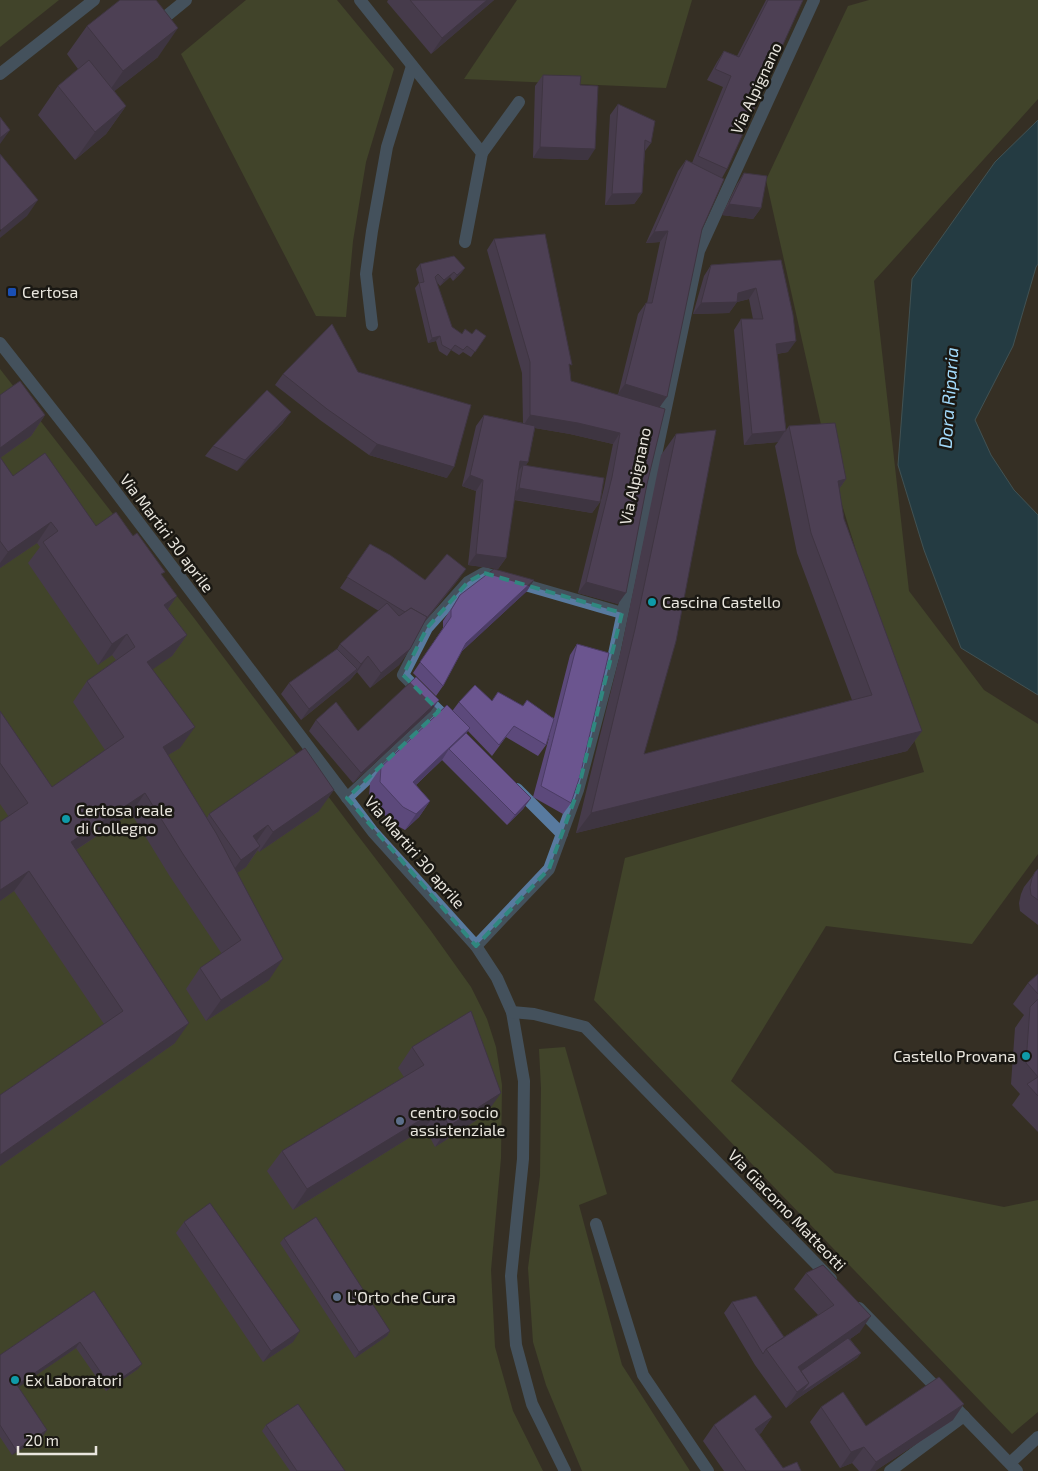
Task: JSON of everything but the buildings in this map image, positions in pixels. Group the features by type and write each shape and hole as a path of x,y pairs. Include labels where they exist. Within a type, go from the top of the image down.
{"street":[{"path":"0,74 94,0"},
{"path":"164,18 186,0"},
{"path":"360,0 482,153"},
{"name":"Via Alpignano","path":"476,946 549,869 578,790 614,654 699,251 814,0"},
{"path":"372,325 366,274 372,231 387,147 412,66"},
{"path":"465,242 482,153 519,102"},
{"name":"Via Martiri 30 aprile","path":"0,343 101,472 373,832 476,946 497,978 512,1012 524,1081 523,1159 511,1276 516,1344 532,1404 565,1471"},
{"path":"460,732 403,675 427,628 468,582 484,573 622,613"},
{"path":"347,798 439,711"},
{"path":"507,780 562,834"},
{"name":"Via Giacomo Matteotti","path":"512,1012 534,1014 585,1026 1013,1467"},
{"path":"596,1224 643,1375 708,1471"},
{"path":"890,1471 964,1416"},
{"path":"1013,1467 1038,1437"}],"highlighted area":[{"path":"484,573 622,613 578,790 549,869 476,946 347,798 439,711 403,675 427,628 468,582"}],"green space":[{"path":"0,0 59,0 0,47"},
{"path":"246,0 337,0 394,69 366,162 353,241 346,317 316,316 181,54"},
{"path":"517,0 692,0 666,88 464,79"},
{"path":"869,0 1038,0 1038,99 874,281 909,591 984,690 1038,724 1038,854 972,944 826,926 731,1081 835,1173 1004,1207 1038,1200 1038,1412 1012,1434 594,1000 625,858 924,772 831,469 766,180 848,6"},
{"path":"0,369 194,618 431,931 471,987 487,1019 496,1047 502,1085 501,1158 491,1270 495,1347 513,1411 543,1471 0,1471"},
{"path":"565,1047 607,1194 579,1205 622,1365 690,1471 582,1471 546,1385 533,1342 528,1268 540,1176 541,1088 539,1049"}],"water":[{"name":"Dora Riparia","path":"1038,120 1038,264 1013,346 975,420 991,455 1014,490 1038,515 1038,695 961,648 924,550 898,465 912,279 995,162"}],"place":[{"name":"Certosa","path":"12,292"},
{"name":"Cascina Castello","path":"652,602"},
{"name":"Certosa reale di Collegno","path":"66,819"},
{"name":"Castello Provana","path":"1026,1056"},
{"name":"centro socio assistenziale","path":"400,1121"},
{"name":"L'Orto che Cura","path":"337,1297"},
{"name":"Ex Laboratori","path":"15,1380"}]}
